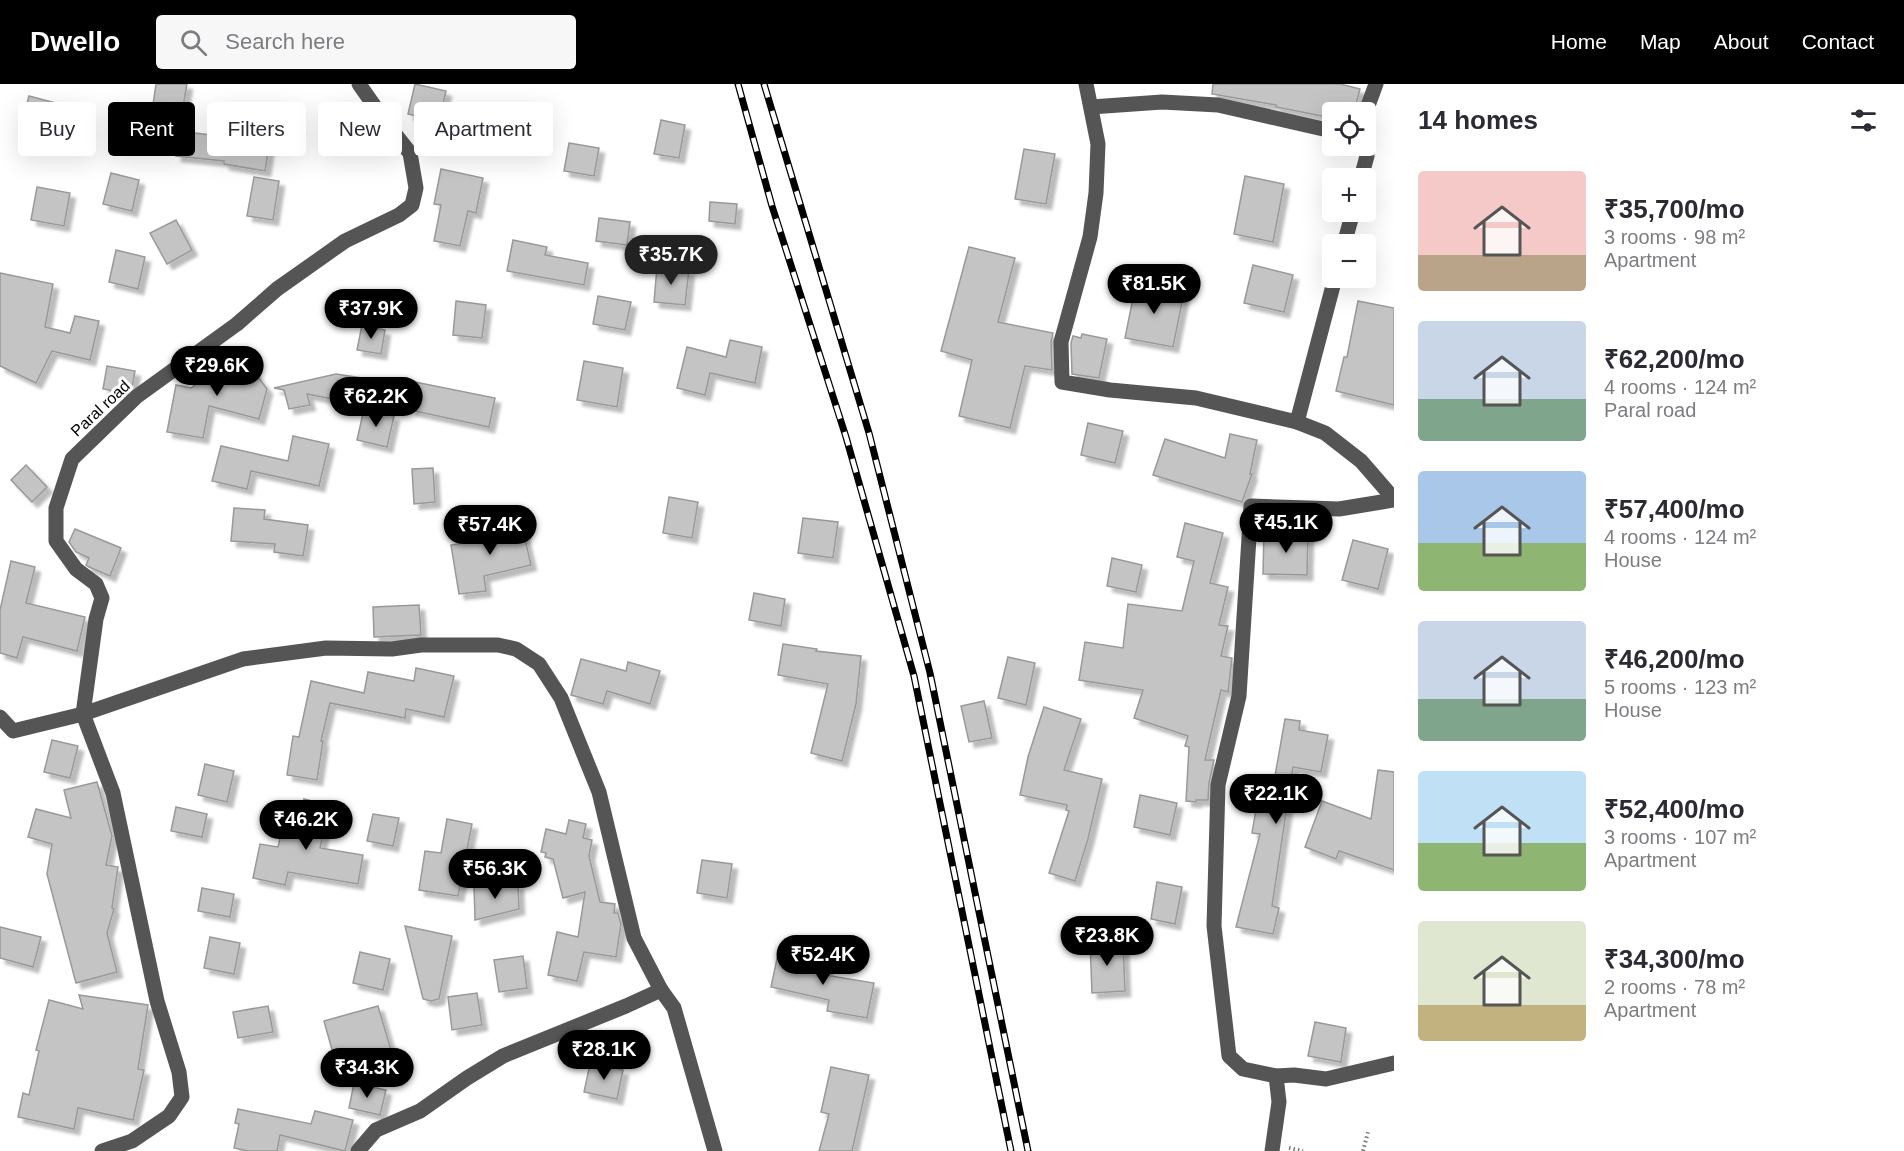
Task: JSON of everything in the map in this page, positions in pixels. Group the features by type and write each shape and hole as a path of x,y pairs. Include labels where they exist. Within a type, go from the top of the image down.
{"street":[{"name":"Paral road","path":"83,714 96,619 102,598 96,584 76,569 56,542 56,508 72,459 136,397 237,324 277,289 345,241 399,215 412,205 416,188 410,153 359,84"},
{"path":"1086,84 1098,144 1096,193 1090,237 1061,342 1062,381 1110,390 1196,398 1297,422 1325,434 1361,461 1394,500"},
{"path":"1369,102 1376,84"},
{"path":"1091,106 1162,102 1218,105 1322,128"},
{"path":"1297,422 1332,288"},
{"path":"1394,500 1339,509 1251,506 1239,696 1218,785 1214,926 1229,1056 1243,1069 1276,1076 1294,1075 1326,1079 1394,1063"},
{"path":"0,717 13,731 83,714 243,659 326,648 392,649 421,645 498,645 516,649 539,664 561,698 599,792 634,938 661,990 674,1008 714,1151"},
{"path":"83,714 113,793 157,1001 179,1072 182,1097 169,1116 134,1146 102,1151"},
{"path":"358,1151 376,1130 420,1112 467,1078 503,1056 661,990"},
{"path":"1272,1151 1279,1102 1276,1076"}],"path":[{"path":"1363,1151 1368,1132"}],"building":[{"path":"156,84 187,84 184,102 153,102"},
{"path":"415,84 446,91 444,102 414,102 414,116 408,114"},
{"path":"1213,84 1340,84 1360,89 1357,102 1322,102 1322,116 1212,94"},
{"path":"29,96 52,102 27,102"},
{"path":"661,120 685,125 679,158 654,154"},
{"path":"195,133 207,134 207,156 267,156 265,171 224,164 224,161 176,156 195,156"},
{"path":"569,143 599,148 594,176 564,171"},
{"path":"1024,149 1055,154 1046,204 1015,199"},
{"path":"441,169 483,178 476,213 468,211 460,246 434,241 441,205 434,204"},
{"path":"111,173 139,180 132,211 103,204"},
{"path":"1245,176 1284,184 1273,242 1234,234"},
{"path":"254,177 279,181 273,220 247,216"},
{"path":"37,187 70,193 64,226 31,220"},
{"path":"710,202 737,204 735,224 709,221"},
{"path":"599,218 630,222 627,245 596,241"},
{"path":"176,220 192,250 167,264 150,233"},
{"path":"513,240 547,247 545,255 588,263 584,285 507,271"},
{"path":"969,247 1015,258 998,322 1053,333 1052,370 1025,366 1010,428 959,416 972,360 941,351"},
{"path":"116,250 145,257 138,289 109,282"},
{"path":"1253,265 1293,275 1284,312 1244,303"},
{"path":"657,267 689,270 685,305 654,302"},
{"path":"0,273 53,284 45,327 70,333 75,316 99,321 90,360 52,351 36,383 0,366"},
{"path":"1136,283 1184,292 1173,347 1125,338"},
{"path":"598,296 631,302 625,330 593,324"},
{"path":"456,301 486,305 482,338 453,335"},
{"path":"1358,301 1394,308 1394,405 1336,391 1344,357 1347,357"},
{"path":"362,325 385,330 381,354 357,350"},
{"path":"1082,334 1107,339 1099,378 1072,374 1071,343 1073,336 1081,338"},
{"path":"730,340 762,347 755,383 710,373 705,395 677,388 687,347 726,357"},
{"path":"239,352 267,389 259,419 209,406 203,438 167,432 176,385 191,388"},
{"path":"584,361 623,368 617,407 577,400"},
{"path":"107,366 135,371 132,388 126,393 103,389"},
{"path":"336,374 368,379 364,405 307,394 310,405 289,409 284,390 274,388"},
{"path":"415,382 495,398 489,427 410,410"},
{"path":"364,409 394,416 387,447 357,440"},
{"path":"1088,423 1123,431 1115,463 1081,455"},
{"path":"1230,434 1257,440 1250,474 1252,474 1242,502 1153,475 1165,439 1225,458"},
{"path":"293,436 329,444 319,486 251,471 247,489 212,481 221,446 288,461"},
{"path":"26,465 47,487 32,502 11,480"},
{"path":"433,468 435,502 414,504 412,469"},
{"path":"669,497 698,502 692,538 663,533"},
{"path":"234,508 265,510 264,519 308,525 303,556 274,552 275,544 231,541"},
{"path":"520,518 531,565 484,576 486,591 459,594 451,545 493,538 490,525"},
{"path":"803,518 838,522 833,558 798,553"},
{"path":"1185,523 1223,533 1210,583 1228,587 1219,625 1228,626 1221,656 1232,658 1228,692 1221,690 1205,760 1214,760 1208,800 1196,800 1196,802 1186,801 1189,747 1185,746 1188,736 1134,718 1143,690 1079,680 1085,642 1123,648 1128,604 1182,611 1194,561 1177,557"},
{"path":"75,529 121,548 110,576 86,565 89,558 76,552 69,542"},
{"path":"1264,532 1308,533 1307,575 1263,574"},
{"path":"1353,540 1388,549 1378,589 1342,580"},
{"path":"1112,558 1142,565 1136,592 1107,586"},
{"path":"11,561 35,567 26,603 85,617 77,651 23,637 17,658 0,653 0,610"},
{"path":"754,593 785,599 781,626 749,620"},
{"path":"419,605 421,635 374,637 373,607"},
{"path":"783,644 817,649 816,651 861,656 856,704 842,761 811,753 828,684 778,675"},
{"path":"1008,657 1035,663 1026,705 998,698"},
{"path":"581,659 626,671 628,662 660,671 650,704 607,691 603,704 571,695"},
{"path":"416,668 454,676 444,717 406,709 405,718 330,703 321,741 323,741 317,780 287,775 293,736 299,737 311,681 364,693 368,672 414,681"},
{"path":"984,701 992,738 969,742 961,706"},
{"path":"1044,707 1081,719 1064,770 1102,779 1088,839 1075,881 1049,873 1069,811 1066,810 1067,805 1020,795 1028,757"},
{"path":"1285,719 1300,721 1299,730 1328,735 1321,772 1293,767 1272,906 1279,908 1273,934 1236,927 1260,834 1252,833 1259,791 1272,793"},
{"path":"52,740 78,746 70,778 44,772"},
{"path":"205,764 234,771 227,802 198,795"},
{"path":"1378,770 1394,772 1394,870 1339,851 1336,859 1305,847 1322,801 1371,819"},
{"path":"97,782 112,836 106,865 118,867 112,908 114,909 107,933 117,972 76,983 47,874 52,844 28,837 36,809 71,818 64,790"},
{"path":"1140,795 1177,803 1170,835 1134,827"},
{"path":"304,799 325,804 323,816 327,817 320,848 363,855 358,884 288,872 285,885 253,878 260,844 278,847 286,812 301,815"},
{"path":"176,807 207,814 202,837 171,831"},
{"path":"373,814 399,818 393,846 367,841"},
{"path":"447,819 472,824 458,896 419,890 425,851 441,853"},
{"path":"569,820 586,824 583,838 592,840 589,856 600,902 615,904 614,913 618,913 621,924 616,957 584,952 577,981 548,975 557,932 578,937 585,892 563,898 553,859 545,857 546,853 541,852 546,829 566,834"},
{"path":"702,860 732,864 727,898 697,893"},
{"path":"1157,882 1182,887 1175,924 1151,919"},
{"path":"518,884 519,909 475,920 474,886"},
{"path":"202,888 234,894 230,917 198,911"},
{"path":"405,926 452,936 439,999 431,1001 423,999"},
{"path":"0,927 41,937 33,967 0,958"},
{"path":"210,937 240,943 234,974 204,968"},
{"path":"1123,941 1125,991 1092,993 1090,942"},
{"path":"360,952 390,959 383,990 353,983"},
{"path":"778,954 828,965 825,975 874,983 867,1018 827,1011 829,1000 771,987"},
{"path":"523,956 527,988 499,992 494,960"},
{"path":"477,993 482,1025 452,1030 448,997"},
{"path":"79,995 148,1005 138,1069 144,1070 133,1120 78,1108 74,1129 18,1117 23,1093 29,1095 39,1051 36,1050 49,1000 83,1009"},
{"path":"268,1006 273,1032 238,1038 233,1012"},
{"path":"378,1006 391,1050 336,1064 324,1021"},
{"path":"1315,1022 1346,1028 1341,1062 1308,1056"},
{"path":"590,1064 623,1070 617,1099 584,1092"},
{"path":"831,1067 869,1075 852,1151 819,1151 829,1114 821,1112"},
{"path":"354,1083 386,1090 380,1115 349,1108"},
{"path":"238,1109 311,1124 315,1111 353,1120 345,1151 280,1135 277,1151 248,1151 234,1148 239,1124 235,1123"}],"railway":[{"path":"738,84 772,206 846,437 914,676 1011,1151"},
{"path":"764,84 869,433 930,673 1028,1151"}]}
